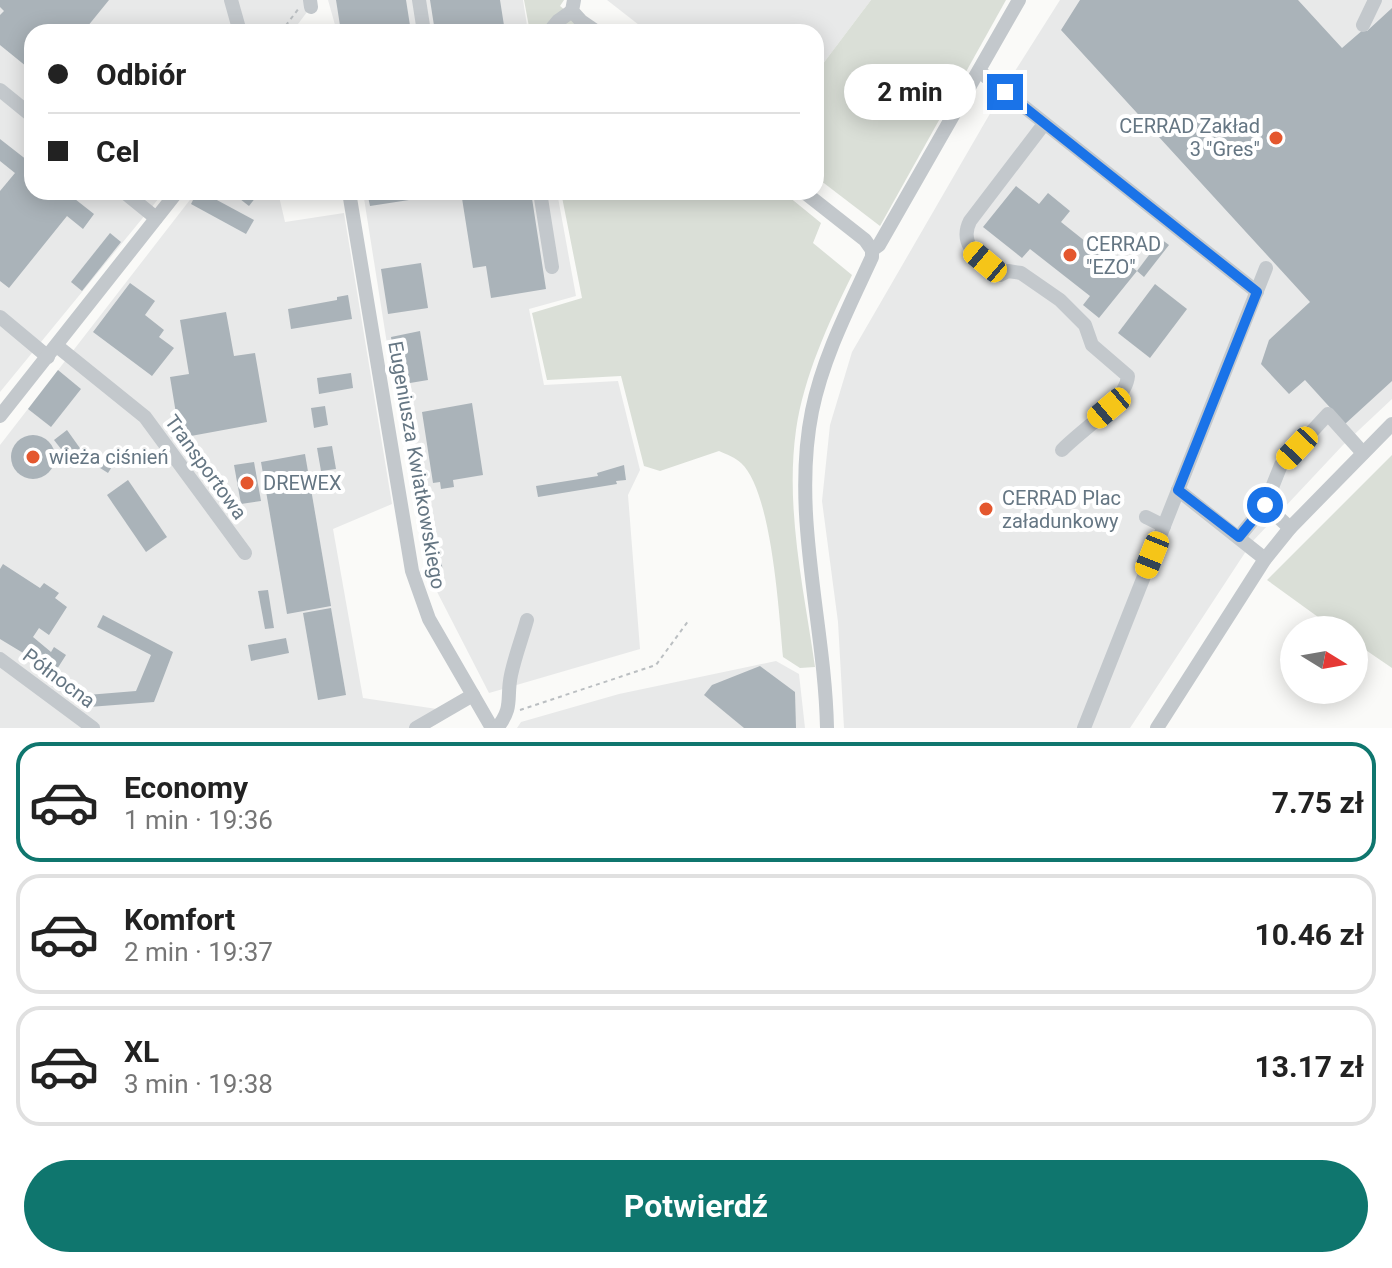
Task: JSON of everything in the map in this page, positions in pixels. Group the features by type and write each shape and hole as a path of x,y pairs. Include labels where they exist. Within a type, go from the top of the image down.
{"street":[{"path":"231,0 238,24"},
{"path":"419,0 423,24"},
{"path":"872,250 879,245 1019,0"},
{"path":"1363,25 1375,0"},
{"path":"556,24 573,5 590,24"},
{"path":"979,71 1257,292"},
{"path":"0,90 24,110"},
{"path":"1044,124 970,221 965,237 971,250 1000,275 1008,271 1021,273 1060,300 1085,325 1092,345 1128,376 1128,384 1109,408 1062,450"},
{"path":"134,200 156,218"},
{"path":"140,205 144,200"},
{"path":"0,416 171,200"},
{"name":"Eugeniusza Kwiatkowskiego","path":"350,200 412,571 429,619 494,728"},
{"path":"541,200 552,267"},
{"path":"814,200 865,240 872,250 872,257 825,364 812,411 807,447 810,553 827,728"},
{"path":"1084,728 1266,268"},
{"name":"Transportowa","path":"0,317 145,417 245,553"},
{"path":"1239,537 1265,505 1281,465 1328,414 1363,453"},
{"path":"1157,728 1265,559 1290,528 1392,424"},
{"path":"1178,490 1265,559"},
{"path":"1265,505 1290,528"},
{"path":"1146,517 1164,526"},
{"path":"494,728 507,715 510,678 527,620"},
{"name":"Północna","path":"0,659 93,728"},
{"path":"416,728 473,695"}],"path":[{"path":"288,24 309,2"},
{"path":"507,715 656,665 689,620"}],"shaded area":[{"path":"0,0 316,0 298,24 24,24 24,200 157,200 0,392"},
{"path":"328,0 523,0 527,24 335,24"},
{"path":"524,0 564,0 560,6 581,24 528,24"},
{"path":"607,0 871,0 824,62 824,24 638,24"},
{"path":"871,0 1006,0 880,226 824,183 824,62"},
{"path":"1060,0 1392,0 1392,399 1343,445 1252,542 1130,728 844,728 838,622 822,501 830,425 852,352 1010,79"},
{"path":"190,200 280,200 285,222 344,213 392,504 333,529 363,698 437,709 467,705 430,728 0,728 0,445"},
{"path":"364,200 558,200 576,296 529,309 544,385 618,381 640,470 628,495 640,649 489,693 432,582 391,369"},
{"path":"563,200 793,200 821,223 813,243 852,275 811,370 796,430 793,460 794,519 815,667 800,668 783,657 767,525 752,478 741,463 719,451 660,471 644,466 621,376 547,380 532,313 582,298"},
{"path":"1392,455 1392,668 1368,652 1368,616 1317,616 1267,580"},
{"path":"776,661 799,674 805,728 517,728 521,722 619,694"}],"building":[{"path":"0,0 109,0 90,24 24,24 24,64 0,45 0,15 4,11"},
{"path":"336,0 406,0 410,24 340,24"},
{"path":"430,0 500,0 504,24 434,24"},
{"name":"CERRAD Zakład 3 \"Gres\"","path":"1080,0 1298,0 1342,48 1392,8 1392,381 1345,424 1305,380 1289,394 1261,364 1269,340 1310,302 1061,30"},
{"path":"0,139 24,158 24,200 76,200 94,214 83,229 67,216 9,288 0,281 0,191 15,173 0,161"},
{"name":"CERRAD \"EZO\"","path":"1016,186 1039,204 1048,193 1070,211 1061,222 1110,261 1115,254 1137,271 1099,318 1083,305 1090,296 1030,249 1022,258 983,227"},
{"path":"193,200 217,200 254,220 246,234 191,204"},
{"path":"369,200 409,200 370,206"},
{"path":"462,200 532,200 546,289 491,298 486,266 473,268"},
{"path":"110,233 121,242 82,291 71,282"},
{"path":"1161,239 1169,245 1144,277 1137,271"},
{"path":"421,263 428,308 388,314 381,269"},
{"path":"130,283 155,301 145,315 164,330 159,337 174,348 152,376 93,332"},
{"path":"1155,284 1187,309 1150,358 1118,333"},
{"path":"348,295 352,319 291,329 288,309"},
{"path":"226,312 234,356 255,353 267,422 180,438 170,377 189,374 180,320"},
{"path":"420,331 428,380 398,385 391,337"},
{"path":"58,370 81,389 51,427 28,409"},
{"path":"351,373 353,388 319,394 317,378"},
{"path":"472,403 483,475 453,480 454,487 441,489 440,482 433,483 422,412"},
{"path":"325,406 328,425 314,428 311,408"},
{"path":"67,430 87,458 75,467 54,440"},
{"name":"wieża ciśnień","path":"33,435 48,442 55,457 48,472 33,479 18,472 11,457 18,442"},
{"path":"332,446 336,469 321,471 317,448"},
{"path":"94,454 113,465 108,473 89,461"},
{"path":"305,454 331,606 287,614 261,462"},
{"name":"DREWEX","path":"254,462 261,501 241,504 234,465"},
{"path":"624,465 626,480 616,481 617,484 538,497 536,486 598,476 597,473"},
{"path":"128,480 167,537 146,552 107,495"},
{"path":"440,553 443,572 434,574 430,555"},
{"path":"3,564 40,588 44,583 59,593 55,598 67,607 49,635 39,628 33,637 51,652 54,647 66,655 52,677 40,669 43,665 0,639 0,569"},
{"path":"268,590 274,628 265,629 258,591"},
{"path":"331,608 346,695 318,700 303,613"},
{"path":"103,615 173,652 154,702 89,707 87,695 136,691 151,655 97,627"},
{"path":"286,638 289,653 251,661 248,645"},
{"path":"760,666 795,692 796,728 744,728 704,695 712,685"}],"place":[{"name":"CERRAD Zakład 3 \"Gres\"","path":"1276,138"},
{"name":"CERRAD \"EZO\"","path":"1070,255"},
{"name":"wieża ciśnień","path":"33,457"},
{"name":"DREWEX","path":"247,483"},
{"name":"CERRAD Plac załadunkowy","path":"986,509"}],"route":[{"path":"1005,92 1257,292 1178,490 1239,537 1265,505"}]}
